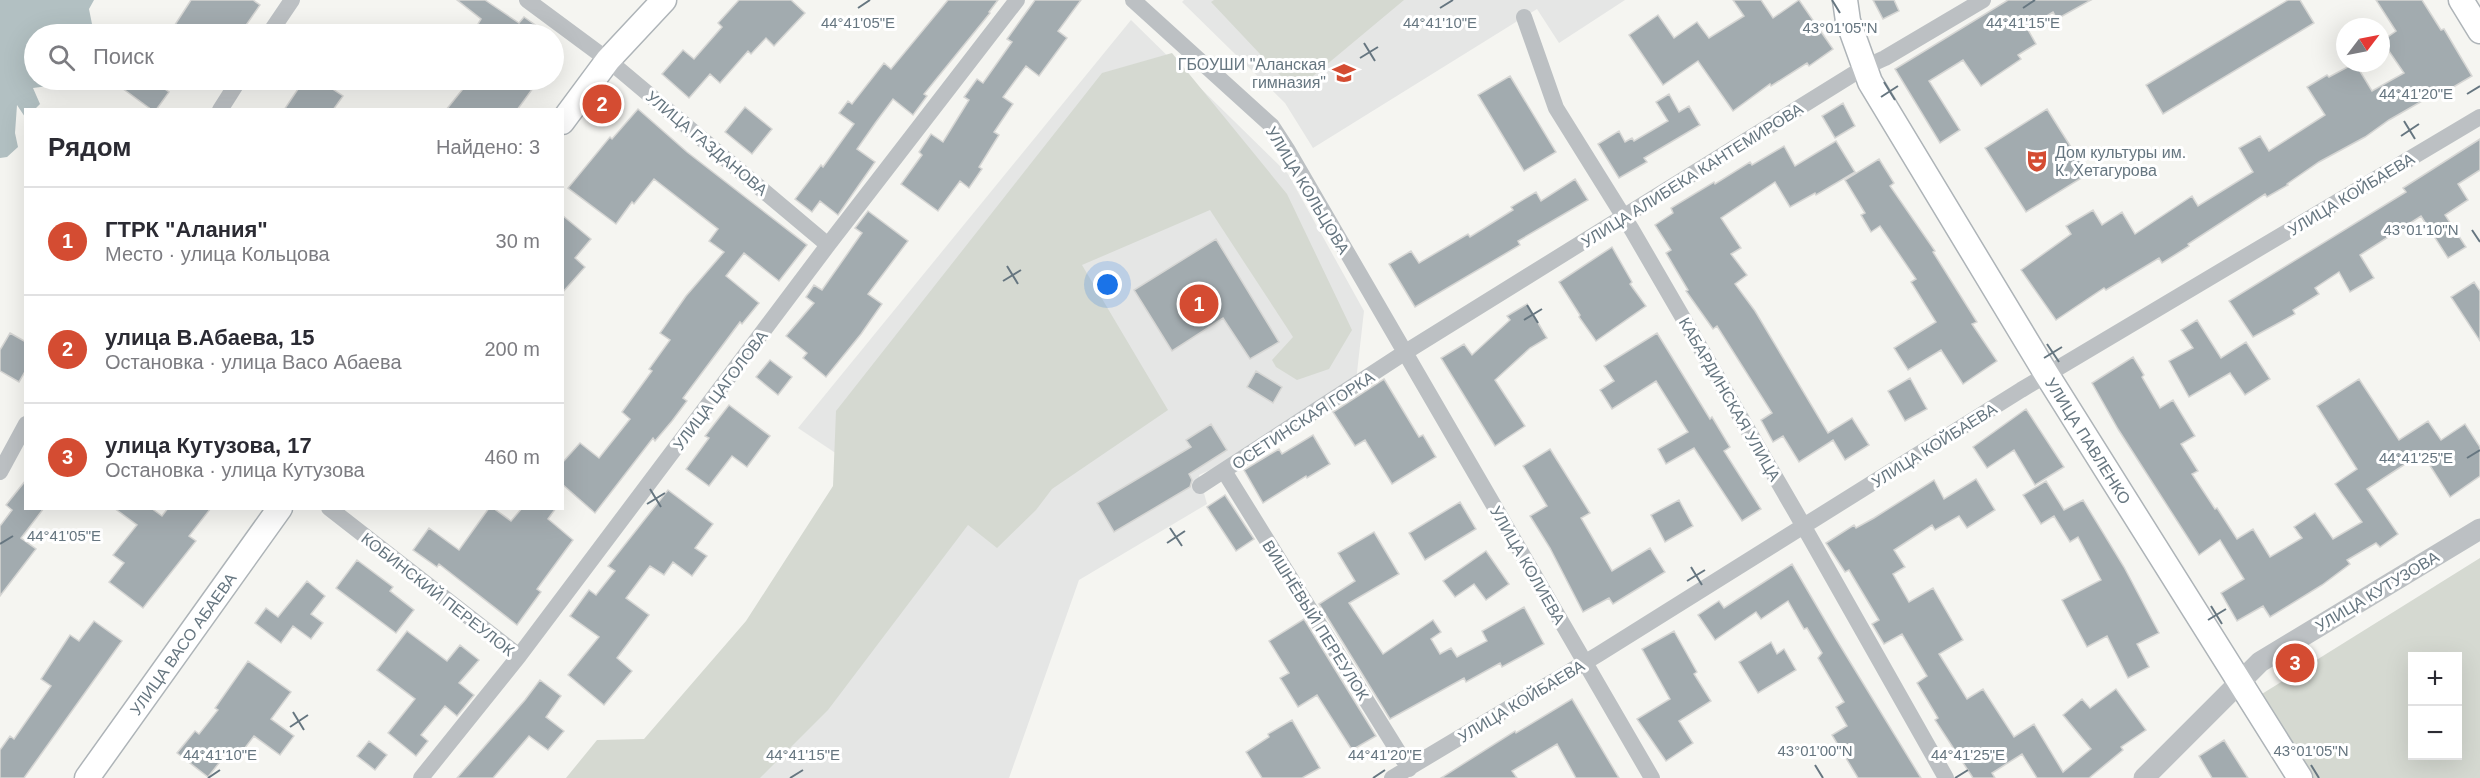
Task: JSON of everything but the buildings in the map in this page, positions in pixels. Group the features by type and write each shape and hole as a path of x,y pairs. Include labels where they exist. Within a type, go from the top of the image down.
{"main road":[{"path":"564,119 609,60 664,0"},
{"name":"УЛИЦА ПАВЛЕНКО","path":"1845,0 1848,21 1863,68 1885,108 2047,375 2300,778"},
{"path":"2461,0 2480,31"},
{"name":"УЛИЦА ВАСО АБАЕВА","path":"87,778 279,510"}],"street":[{"path":"276,24 292,0"},
{"name":"УЛИЦА ГАЗДАНОВА","path":"526,0 559,24"},
{"name":"УЛИЦА ЦАГОЛОВА","path":"421,778 519,656 828,245 1017,0"},
{"name":"УЛИЦА КОЛЬЦОВА","path":"1133,0 1272,126 1404,353"},
{"name":"УЛИЦА АЛИБЕКА КАНТЕМИРОВА","path":"1404,353 1863,68 1885,58 1983,0"},
{"name":"КАБАРДИНСКАЯ УЛИЦА","path":"1524,16 1556,108 1624,218 1804,526 1947,778"},
{"name":"УЛИЦА ГАЗДАНОВА","path":"564,27 609,60 828,245"},
{"path":"221,108 233,90"},
{"name":"УЛИЦА КОЙБАЕВА","path":"1392,778 1584,663 2047,375 2480,117"},
{"name":"ОСЕТИНСКАЯ ГОРКА","path":"1200,486 1404,353"},
{"name":"УЛИЦА КОЛИЕВА","path":"1404,353 1652,778"},
{"path":"0,472 24,428"},
{"name":"ВИШНЁВЫЙ ПЕРЕУЛОК","path":"1224,471 1408,768"},
{"name":"КОБИНСКИЙ ПЕРЕУЛОК","path":"332,510 519,656"},
{"name":"УЛИЦА КУТУЗОВА","path":"2144,778 2260,662 2480,529"}],"shaded area":[{"path":"0,0 94,0 89,9 92,24 24,24 24,90 34,90 40,104 36,108 24,108 24,116 17,105 15,133 18,147 7,157 0,158"},
{"name":"ГБОУШИ \"Аланская гимназия\"","path":"1184,0 1625,0 1559,43 1537,9 1313,148 1285,103 1182,2"},
{"path":"1214,0 1404,0 1295,91 1211,2"},
{"path":"1131,20 1288,174 1364,311 1356,381 1234,459 1199,475 1207,504 1079,580 1009,778 662,778 867,474 798,428"},
{"path":"1172,53 1287,194 1352,330 1329,369 1297,380 1276,367 1272,360 1293,337 1210,210 1082,265 1168,410 1052,489 1036,510 997,548 968,525 828,710 760,778 566,778 597,740 644,739 746,621 833,486 836,411 1102,73"},
{"path":"2480,558 2480,778 2308,778 2257,697"}],"place":[{"name":"ГБОУШИ \"Аланская гимназия\"","path":"1344,73"},
{"name":"улица В.Абаева, 15","path":"602,104"},
{"name":"Дом культуры им. К. Хетагурова","path":"2037,161"},
{"name":"ГТРК \"Алания\"","path":"1199,304"},
{"name":"улица Кутузова, 17","path":"2295,663"}]}
